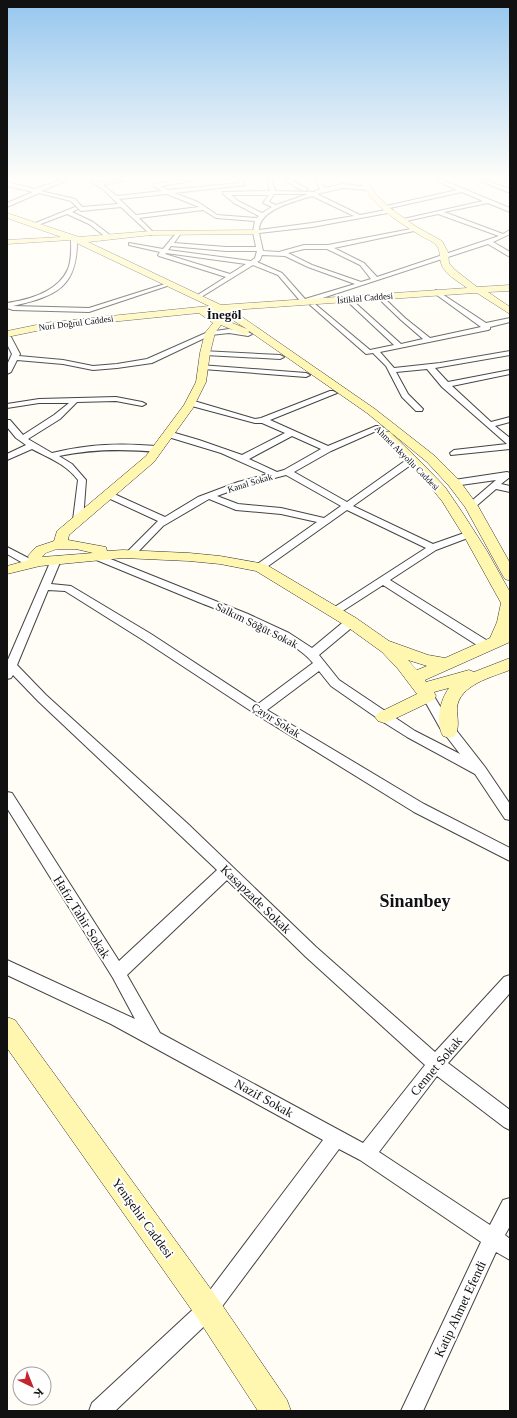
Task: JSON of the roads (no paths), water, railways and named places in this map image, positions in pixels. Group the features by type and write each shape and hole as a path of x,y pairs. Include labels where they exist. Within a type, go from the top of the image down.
{"main road":[{"path":"91,246 238,317 252,333"},
{"path":"441,246 446,257 445,263 451,271 510,311"},
{"name":"İstiklal Caddesi","path":"309,303 436,292 510,288"},
{"path":"221,308 309,303"},
{"path":"58,560 69,553 64,545 62,534 150,459 191,403 201,382 205,353 210,333 218,322 309,303"},
{"name":"Nuri Doğrul Caddesi","path":"7,334 51,325 221,308"},
{"path":"201,310 218,322 225,323 252,333"},
{"path":"252,333 250,320 267,311"},
{"name":"Nuri Doğrul Caddesi","path":"146,316 218,322"},
{"name":"Ahmet Akyollu Caddesi","path":"252,333 280,357 333,393 379,428 412,460 447,498 470,534 509,603"},
{"name":"Ahmet Akyollu Caddesi","path":"252,333 371,411 431,458 454,483 471,506 509,575"},
{"path":"36,563 36,556 43,548 64,545 127,554 204,558 260,568 351,622 388,648 422,688"},
{"path":"7,570 36,563 58,560 127,554"},
{"path":"384,717 422,688 446,664 498,641 505,627 509,603"},
{"path":"377,640 426,660 446,664"},
{"path":"422,688 510,664"},
{"path":"449,731 449,706 451,696 458,688 471,680 510,664"},
{"name":"Yenişehir Caddesi","path":"7,1028 208,1309 276,1411"}],"street":[{"path":"7,305 48,294 65,282 70,273 75,256 76,246"},
{"path":"139,246 230,276"},
{"path":"163,253 168,246"},
{"path":"194,246 281,253 330,274 361,284"},
{"path":"198,297 230,276 254,263 258,259 258,246"},
{"path":"281,253 304,247 332,246"},
{"path":"309,303 375,279 477,246"},
{"path":"496,246 510,255"},
{"path":"328,247 362,264 375,279"},
{"path":"163,253 254,263 280,274 309,303 360,346 370,352 488,328 436,292"},
{"path":"7,305 14,308 89,310 170,284"},
{"path":"380,297 403,319 430,341"},
{"path":"348,300 400,347"},
{"path":"484,326 510,320"},
{"path":"11,363 63,362 93,368 131,365 163,356 210,333 229,331 252,333"},
{"path":"7,337 16,354 7,372"},
{"path":"375,351 389,365 404,395 419,409"},
{"path":"205,353 280,357"},
{"path":"392,370 430,366 510,353"},
{"path":"430,366 445,385 510,442"},
{"path":"203,367 306,375"},
{"path":"445,385 510,372"},
{"path":"191,403 255,421 263,420 333,393"},
{"path":"7,406 39,401 116,399 133,401 142,404"},
{"path":"22,439 56,419 69,408 75,400"},
{"path":"489,425 510,419"},
{"path":"263,420 328,449"},
{"path":"7,422 22,439 53,455 70,466 79,475 82,480 78,520"},
{"name":"Kanal Sokak","path":"127,554 160,524 201,499 241,484 287,472 328,449 379,428"},
{"path":"242,459 292,433"},
{"path":"168,434 194,440 277,475"},
{"path":"7,457 34,445"},
{"path":"53,455 75,450 122,446 157,449"},
{"path":"454,453 510,446"},
{"path":"260,568 412,460"},
{"path":"287,472 342,502 347,507 433,548"},
{"path":"454,483 508,475"},
{"path":"471,506 508,475"},
{"path":"496,486 510,490"},
{"path":"109,495 166,521"},
{"path":"209,496 236,507 281,512 325,522"},
{"path":"334,612 433,548 470,534"},
{"path":"7,550 36,563"},
{"name":"Salkım Söğüt Sokak","path":"98,557 244,616 285,636 312,654 336,683 384,717 411,734 480,771"},
{"path":"8,670 44,587 58,560"},
{"path":"383,580 498,641"},
{"name":"Çayır Sokak","path":"44,587 67,588 143,634 258,710 419,808 510,854"},
{"path":"312,654 351,622"},
{"path":"258,710 320,664"},
{"name":"Kasapzade Sokak","path":"8,670 52,707 183,828 311,952 436,1064 510,1121"},
{"path":"422,688 449,731 480,771 510,815"},
{"name":"Hafız Tahir Sokak","path":"7,797 118,973 154,1038"},
{"path":"118,973 226,871"},
{"name":"Nazif Sokak","path":"7,967 117,1018 366,1154 510,1250"},
{"name":"Cennet Sokak","path":"366,1154 436,1064 510,982"},
{"path":"100,1411 208,1309 336,1138"},
{"name":"Katip Ahmet Efendi","path":"412,1411 493,1238 510,1207"}],"district":[{"name":"İnegöl","path":"224,314"},
{"name":"Sinanbey","path":"415,901"}]}
